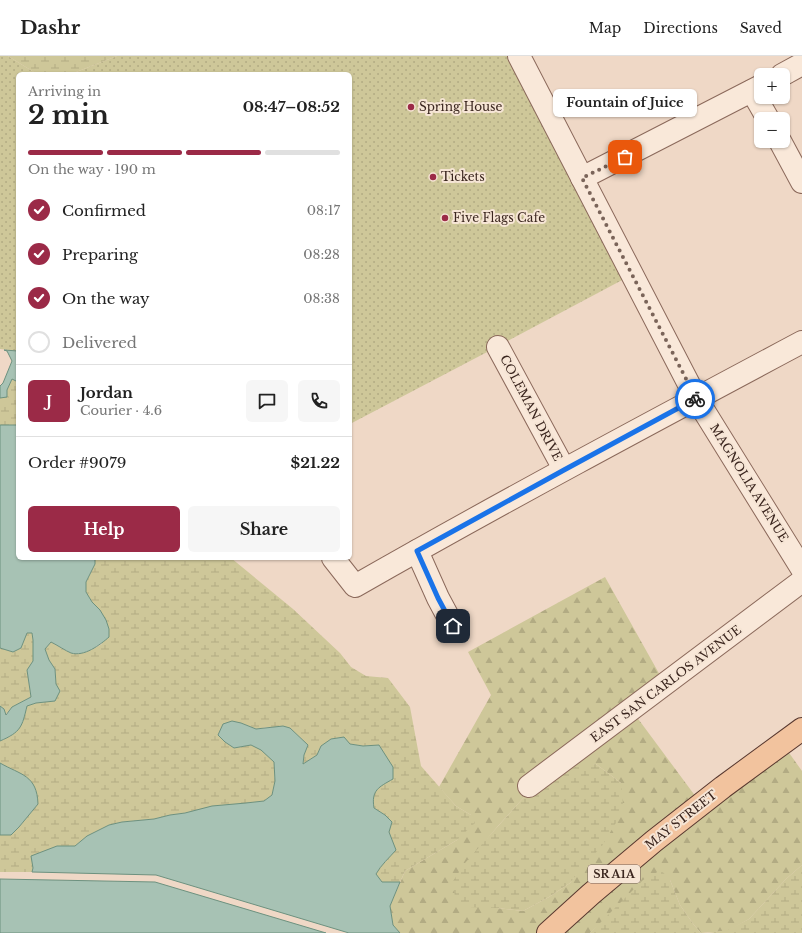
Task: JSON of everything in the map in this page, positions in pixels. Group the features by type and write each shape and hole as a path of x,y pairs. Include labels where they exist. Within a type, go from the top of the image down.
{"main road":[{"name":"MAY STREET","path":"548,933 590,894 654,841 723,787 802,729"}],"street":[{"name":"MAGNOLIA AVENUE","path":"519,56 696,398 802,569"},
{"path":"790,71 802,64"},
{"path":"582,178 754,91"},
{"path":"784,148 802,182"},
{"path":"335,560 355,586 564,470 802,342"},
{"name":"COLEMAN DRIVE","path":"498,347 564,470"},
{"path":"417,551 438,598 453,626"},
{"name":"EAST SAN CARLOS AVENUE","path":"530,786 802,581"}],"green space":[{"path":"0,56 8,56 34,72 16,72 16,351 0,349"},
{"path":"8,56 117,56 76,72 34,72"},
{"path":"117,56 511,56 626,278 504,343 500,336 488,343 491,350 352,423 352,72 76,72"},
{"path":"12,379 16,381 16,425 0,425 0,398 7,396 7,390"},
{"path":"95,560 233,560 293,609 340,653 351,667 366,676 388,678 410,707 421,766 456,806 471,815 475,823 457,840 405,871 400,882 382,882 376,874 380,867 388,859 388,832 385,815 374,808 372,799 377,788 379,745 363,746 350,744 321,746 317,755 303,764 304,755 308,745 290,728 268,727 256,729 241,723 218,734 225,742 234,748 251,745 261,749 274,762 275,781 272,795 264,801 109,825 87,836 75,846 57,846 33,868 32,872 0,872 0,835 11,835 38,804 0,763 0,741 11,736 23,721 26,706 54,701 56,679 55,669 49,660 45,649 51,642 75,654 87,652 102,644 100,610 92,602 86,592 86,582 95,564"},
{"path":"605,577 661,677 525,796 487,839 497,908 523,911 549,897 570,883 580,869 621,783 596,764 555,778 636,716 696,797 536,933 400,933 393,925 390,906 405,871 457,840 471,815 456,806 439,787 491,695 468,652"},
{"path":"32,632 33,661 27,670 31,697 12,707 5,715 4,709 0,706 0,648 13,652 21,648 27,633"},
{"path":"787,750 802,771 802,865 786,879 749,919 728,931 701,933 680,905 670,880 601,923 590,933 560,933 596,901"},
{"path":"596,764 621,783 623,804 617,821 602,846 570,883 549,897 523,911 497,908 465,907 455,898 453,881 465,863 526,795 529,797 555,778 575,767"},
{"path":"802,865 802,933 707,933 728,930 749,919 786,879"},
{"path":"661,870 670,880 680,905 701,933 590,933 643,880"}],"shaded area":[{"path":"4,350 16,351 16,381 12,379 7,390 7,397 0,398 0,386 3,383 12,361 7,351"},
{"path":"0,425 16,425 16,560 95,560 95,564 86,582 86,592 106,620 109,629 109,637 92,650 76,654 71,653 51,642 45,649 49,660 55,669 56,684 60,691 55,701 36,703 27,706 20,728 12,735 0,741 0,706 4,709 6,715 12,707 31,697 27,670 33,661 32,633 27,633 21,648 13,652 0,648"},
{"path":"232,721 256,729 283,726 290,728 308,745 304,755 303,764 317,755 321,746 331,739 344,737 350,744 363,746 379,745 393,767 393,779 377,790 373,802 374,808 385,815 392,822 389,832 396,850 376,874 382,882 400,882 390,906 393,925 400,933 349,933 156,875 32,872 33,868 31,856 57,846 75,846 87,836 109,825 122,822 154,819 212,806 264,801 272,795 275,781 274,762 261,750 251,745 234,748 218,735 223,724"},
{"path":"0,763 31,781 37,794 38,804 11,835 0,835"},
{"path":"0,879 155,882 326,933 0,933"}],"way so far":[{"path":"625,157 582,178 696,398 695,399"}],"place":[{"name":"Spring House","path":"411,107"},
{"name":"Fountain of Juice","path":"625,157"},
{"name":"Tickets","path":"433,177"},
{"name":"Five Flags Cafe","path":"445,218"}],"route":[{"path":"453,626 438,598 417,551 695,399"}]}
